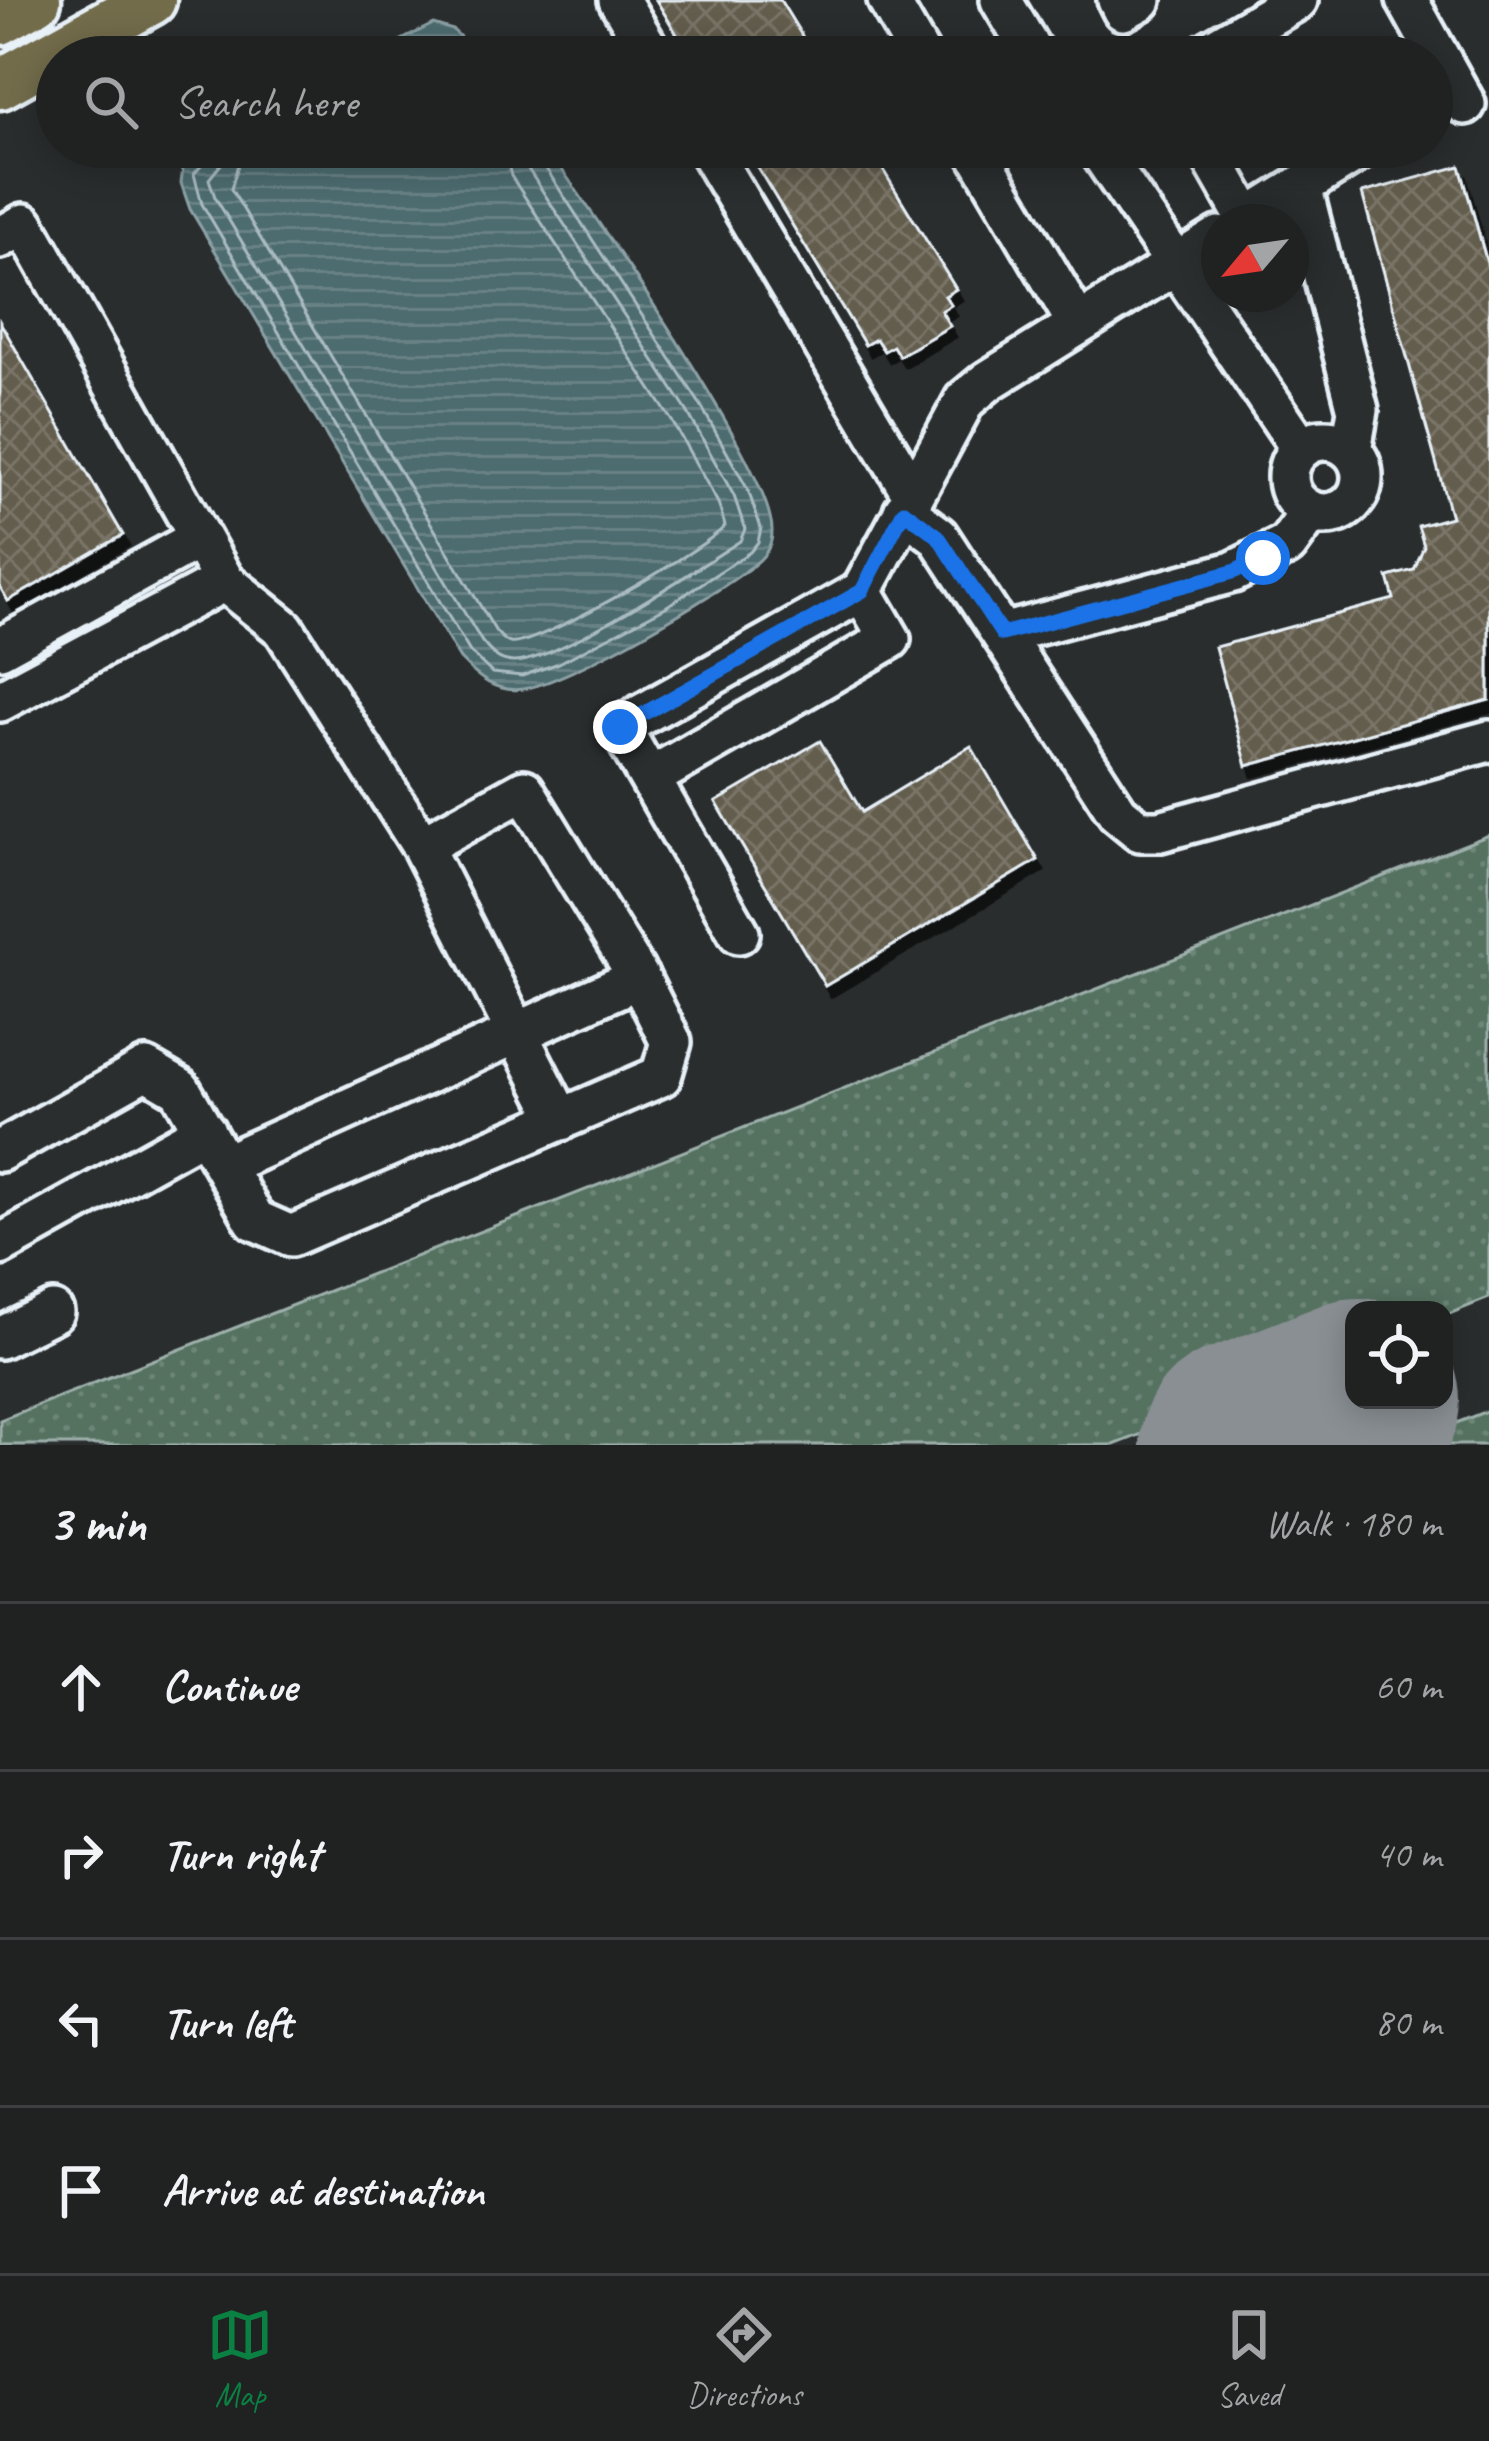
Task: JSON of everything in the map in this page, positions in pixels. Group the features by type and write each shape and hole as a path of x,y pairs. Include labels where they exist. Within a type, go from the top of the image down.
{"main road":[{"path":"0,20 36,0"},
{"path":"86,36 151,0"},
{"path":"0,84 36,64"}],"street":[{"path":"620,0 641,36"},
{"path":"888,0 909,36"},
{"path":"1000,0 1022,36"},
{"path":"1118,0 1123,10 1141,0"},
{"path":"1236,36 1297,0"},
{"path":"1407,0 1426,36"},
{"path":"719,168 908,502 938,536 1118,813 1140,831 1160,831 1489,741"},
{"path":"986,168 1078,324"},
{"path":"1110,168 1301,448"},
{"path":"1214,168 1228,204"},
{"path":"1271,204 1330,168"},
{"path":"1300,186 1358,410 1351,451"},
{"path":"0,238 24,224 224,581 284,629 422,846 561,1120"},
{"path":"739,933 620,727 862,591 965,400 1201,248"},
{"path":"1328,438 1351,451 1364,472 1355,497 1331,514 1311,512 1293,499 1287,480 1290,458 1301,448 1328,438"},
{"path":"1002,634 1233,572 1287,545 1311,512"},
{"path":"0,647 200,538"},
{"path":"0,701 224,581"},
{"path":"650,778 890,639 862,591"},
{"path":"0,1151 146,1069 180,1089 255,1220 290,1236 662,1076 671,1042 639,978 524,790 422,846"},
{"path":"224,1166 639,978"},
{"path":"0,1245 205,1131"},
{"path":"0,1338 53,1312"}],"green space":[{"path":"1489,835 1489,1298 1453,1312 1453,1301 1345,1301 1345,1355 1114,1445 0,1445 0,1420"},
{"path":"1489,1410 1489,1445 1401,1445"}],"water":[{"path":"433,24 459,36 409,36"},
{"path":"183,168 561,168 676,340 744,455 765,501 772,532 765,553 678,615 545,683 504,689 481,678 460,659 190,209 181,183"}],"building":[{"path":"656,0 780,0 802,36 678,36"},
{"path":"1460,166 1489,270 1489,700 1247,766 1215,647 1394,599 1388,577 1414,570 1424,546 1418,526 1451,517 1362,193"},
{"path":"758,168 882,168 956,289 945,296 951,305 941,311 950,326 899,356 893,346 884,351 876,339 865,345"},
{"path":"0,322 123,535 8,601 0,587"},
{"path":"820,741 862,812 971,746 1038,860 825,986 716,802"}],"runway":[{"path":"1242,1445 1345,1405"}],"route":[{"path":"620,727 862,591 904,511 938,536 1002,634 1233,572 1263,558"}]}
